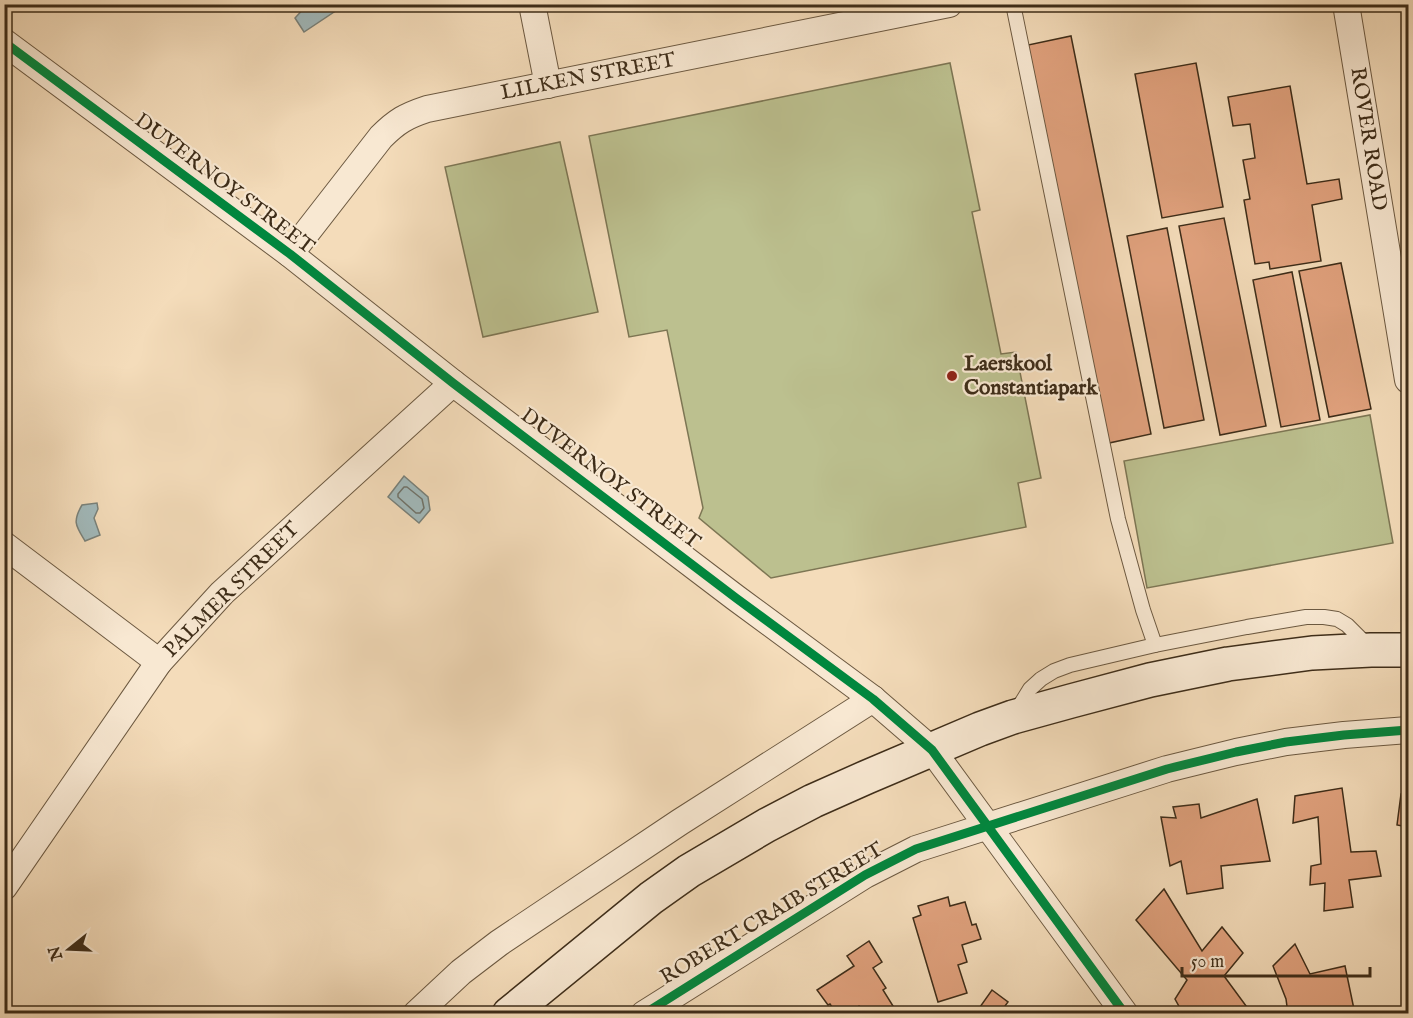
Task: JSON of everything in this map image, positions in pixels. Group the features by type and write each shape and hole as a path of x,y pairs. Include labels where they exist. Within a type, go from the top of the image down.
{"main road":[{"path":"535,1014 628,937 665,911 777,843 884,789 980,729 1013,717 1150,680 1228,664 1312,653 1408,650"},
{"path":"509,1014 651,898 689,871 767,825 867,777 1047,725 1153,698 1228,683 1310,672 1408,669"}],"street":[{"path":"532,4 548,85"},
{"name":"LILKEN STREET","path":"290,254 381,137 395,123 409,115 427,109 949,4"},
{"name":"ROVER ROAD","path":"1346,4 1408,380"},
{"name":"DUVERNOY STREET","path":"4,42 290,254 453,383 873,699 937,756 1125,1014"},
{"name":"PALMER STREET","path":"4,887 159,662 222,593 453,383"},
{"path":"4,545 159,662"},
{"path":"416,1014 461,972 499,943 680,822 873,699"},
{"name":"ROBERT CRAIB STREET","path":"644,1014 865,875 916,849 1167,769 1236,752 1286,742 1408,730"}],"lane":[{"path":"1013,4 1118,519 1155,645"},
{"path":"1013,717 1030,689 1054,671 1070,665 1155,645 1306,616 1337,619 1354,630 1371,650"}],"green space":[{"path":"950,63 980,210 972,212 1001,354 1016,352 1041,478 1018,483 1026,527 771,578 699,518 703,508 667,330 629,337 589,136"},
{"path":"560,142 598,312 483,337 445,167"},
{"path":"1370,415 1393,543 1147,588 1124,461"}],"water":[{"path":"307,5 334,5 337,10 304,32 295,18"},
{"path":"404,476 428,497 430,510 419,523 388,497"},
{"path":"97,503 98,509 94,518 100,535 85,541 77,528 77,516 82,505"}],"building":[{"path":"1071,36 1151,434 1109,443 1028,45"},
{"path":"1196,63 1223,207 1162,218 1135,74"},
{"path":"1290,86 1307,184 1339,179 1342,199 1312,205 1321,261 1270,269 1269,262 1255,264 1244,200 1250,199 1243,160 1255,158 1250,124 1233,126 1228,97"},
{"path":"1224,218 1266,426 1220,435 1179,226"},
{"path":"1167,228 1204,420 1164,428 1127,236"},
{"path":"1341,263 1371,409 1329,417 1299,271"},
{"path":"1292,272 1320,420 1281,427 1253,280"},
{"path":"1342,788 1351,852 1376,851 1381,876 1349,880 1353,907 1324,911 1325,883 1310,885 1311,866 1321,864 1318,817 1293,823 1295,796"},
{"path":"1401,794 1408,795 1408,827 1397,825"},
{"path":"1257,799 1270,861 1221,866 1223,888 1187,894 1181,861 1170,866 1161,817 1176,818 1173,807 1199,804 1201,818"},
{"path":"1164,889 1202,951 1222,927 1243,953 1224,976 1252,1014 1175,1014 1181,1010 1175,999 1187,980 1136,920"},
{"path":"948,897 950,906 965,902 972,925 976,924 981,939 962,945 967,962 958,965 967,993 938,1002 913,918 921,915 918,906"},
{"path":"869,941 882,962 873,968 886,988 883,990 898,1014 864,1014 859,1006 855,1009 832,1007 817,990 854,966 847,956"},
{"path":"1295,944 1310,974 1345,966 1355,1014 1288,1014 1286,999 1273,966"},
{"path":"992,990 1008,1002 999,1014 975,1014"}],"cycle path":[{"path":"4,42 290,254 453,383 873,699 932,750 1125,1014"},
{"path":"644,1014 865,875 916,849 1167,769 1236,752 1286,742 1408,730"}],"place":[{"name":"Laerskool Constantiapark","path":"952,376"}]}
